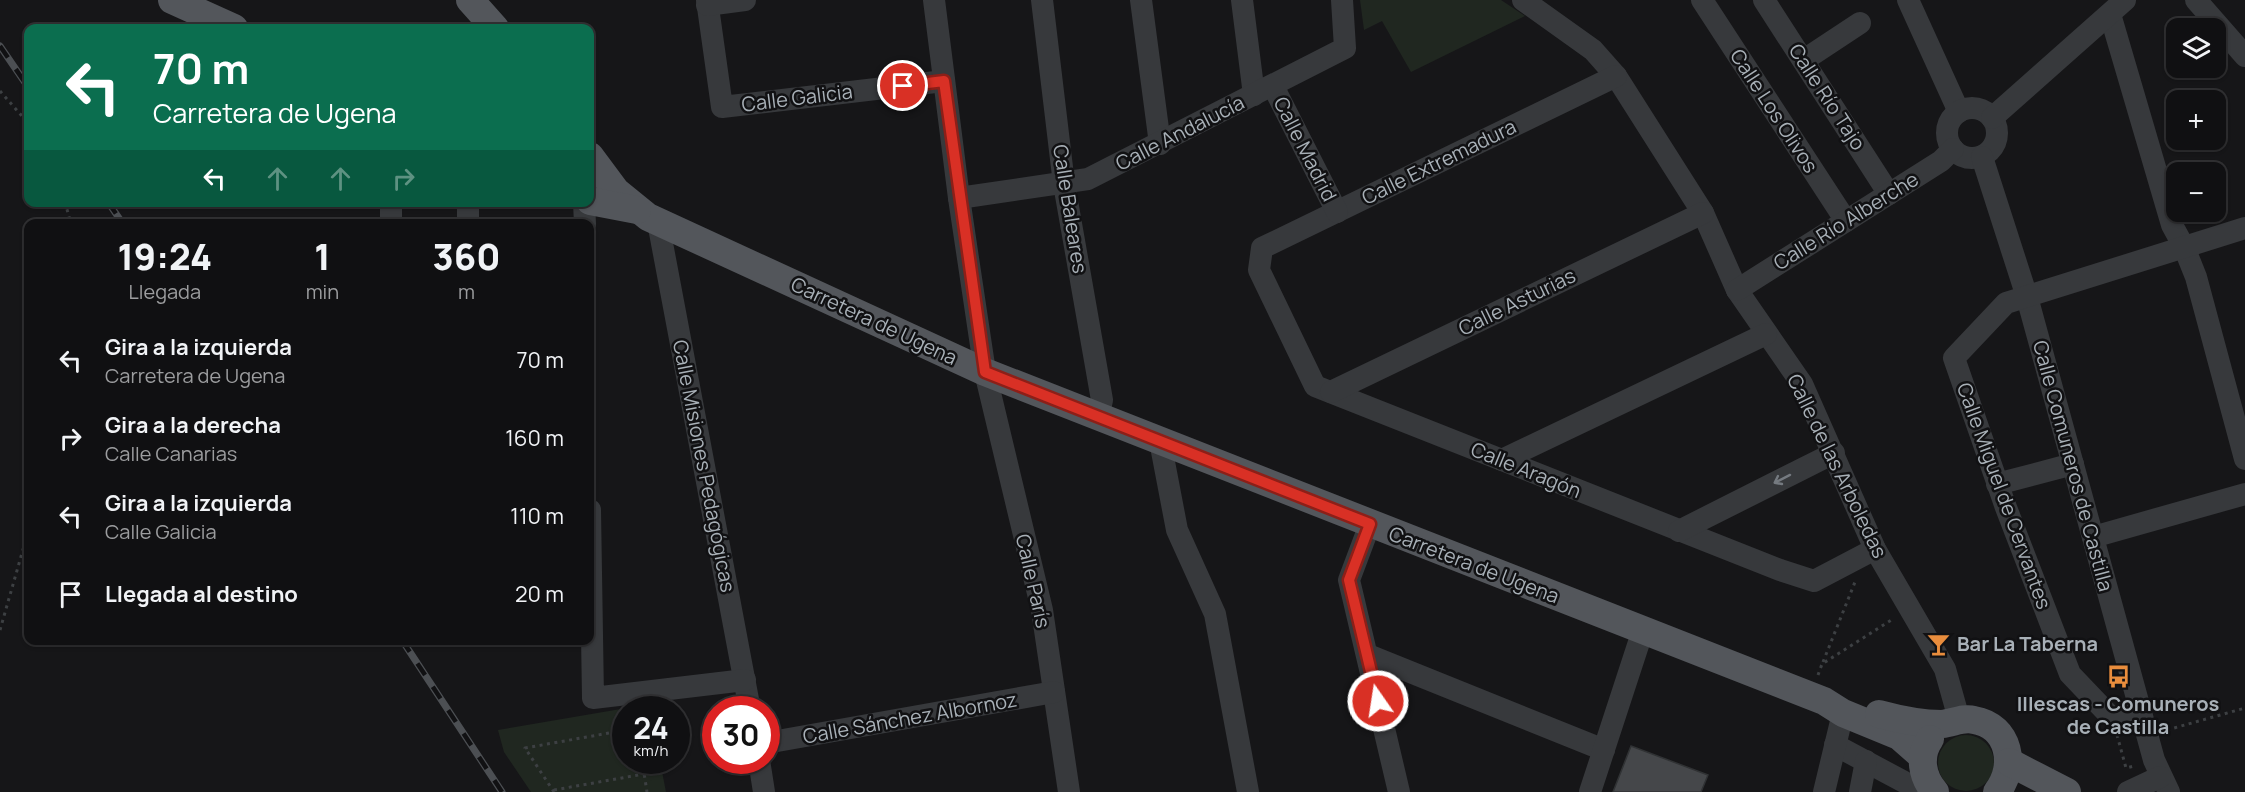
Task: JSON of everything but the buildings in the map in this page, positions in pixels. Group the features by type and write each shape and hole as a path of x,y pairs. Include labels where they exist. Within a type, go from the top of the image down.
{"main road":[{"path":"172,0 225,24"},
{"path":"471,0 492,24"},
{"path":"594,161 616,191 647,216"},
{"name":"Carretera de Ugena","path":"594,202 647,216 985,372 1098,418 1826,703 1899,736 1923,758"},
{"path":"1826,703 1914,723 1974,720 1994,729 2007,747 2009,762 2004,783 1997,792"},
{"path":"1934,791 1926,778 1923,758 1927,743 1953,721"},
{"path":"2009,762 2067,792"},
{"path":"1997,792 2043,792"}],"street":[{"path":"707,2 745,0"},
{"name":"Calle París","path":"934,0 959,198 985,372 1042,610 1069,792"},
{"name":"Calle Baleares","path":"1042,0 1064,184 1102,400 1098,418"},
{"path":"1142,0 1160,144"},
{"name":"Calle Madrid","path":"1242,0 1264,91 1337,212"},
{"name":"Calle Andalucía","path":"959,198 1088,179 1264,91 1345,48 1342,0"},
{"name":"Calle de las Arboledas","path":"1523,0 1593,50 1616,75 1703,213 1737,290 1802,384 1834,453 1866,554 1909,608 1945,669 1953,721"},
{"name":"Calle Los Olivos","path":"1702,0 1846,221"},
{"path":"1908,0 1959,112"},
{"path":"2196,0 2245,56"},
{"name":"Calle Galicia","path":"707,2 722,107 944,81"},
{"name":"Calle Río Tajo","path":"1770,2 1888,194"},
{"path":"1992,118 2118,7 2172,225 2196,277 2245,459"},
{"path":"1804,60 1860,23"},
{"name":"Calle Extremadura","path":"1262,248 1616,75"},
{"path":"1966,109 1980,109 1992,118 1996,124 1996,139 1993,146 1982,157 1966,157 1953,149 1949,142 1948,125 1959,112 1966,109"},
{"name":"Calle Río Alberche","path":"1737,290 1941,160 1953,149"},
{"name":"Calle Comuneros de Castilla","path":"1982,157 2026,297 2140,712 2167,788"},
{"name":"Calle Asturias","path":"1330,392 1703,213"},
{"name":"Calle Misiones Pedagógicas","path":"647,216 748,696"},
{"path":"2026,297 2245,228"},
{"name":"Calle Aragón","path":"1262,248 1259,270 1315,386 1679,531 1814,581 1866,554"},
{"name":"Calle Miguel de Cervantes","path":"2026,297 2006,303 1954,358 1997,484 2070,674 2112,718 2140,712"},
{"path":"1502,460 1766,334"},
{"path":"1160,441 1177,530 1215,614 1248,792"},
{"path":"1679,531 1834,453"},
{"path":"1997,484 2073,464"},
{"path":"2093,537 2245,494"},
{"path":"1370,524 1349,580 1399,792"},
{"path":"1590,792 1643,630"},
{"path":"592,645 593,698 745,680"},
{"path":"1368,655 1604,750"},
{"name":"Calle Sánchez Albornoz","path":"780,741 1054,692"},
{"path":"1824,792 1835,745 1826,703"},
{"path":"1835,745 1908,784 1934,791"},
{"path":"1866,761 1905,764 1923,758"},
{"path":"1860,792 1866,761"},
{"path":"761,774 764,792"},
{"path":"2128,792 2167,788"}],"path":[{"path":"0,91 24,118"},
{"path":"0,630 24,546"},
{"path":"1826,703 1822,664 1866,554"},
{"path":"1822,664 1909,608"},
{"path":"612,732 525,748 554,791 644,774 647,792"}],"shaded area":[{"path":"1360,0 1501,0 1525,16 1411,72 1382,21 1364,30"},
{"path":"612,710 612,774 663,774 666,792 531,792 504,752 498,730"},
{"path":"1960,735 1972,735 1982,739 1990,747 1994,763 1990,779 1982,787 1972,791 1960,791 1950,787 1942,779 1938,769 1938,757 1942,747 1950,739"}],"railway":[{"path":"0,46 24,81"},
{"path":"111,207 120,219"},
{"path":"405,645 502,792"}],"place":[{"name":"Bar La Taberna","path":"1939,644"},
{"name":"Illescas - Comuneros de Castilla","path":"2118,677"}],"route":[{"path":"903,86 944,81 985,372 1370,524 1349,580 1378,701"}]}
